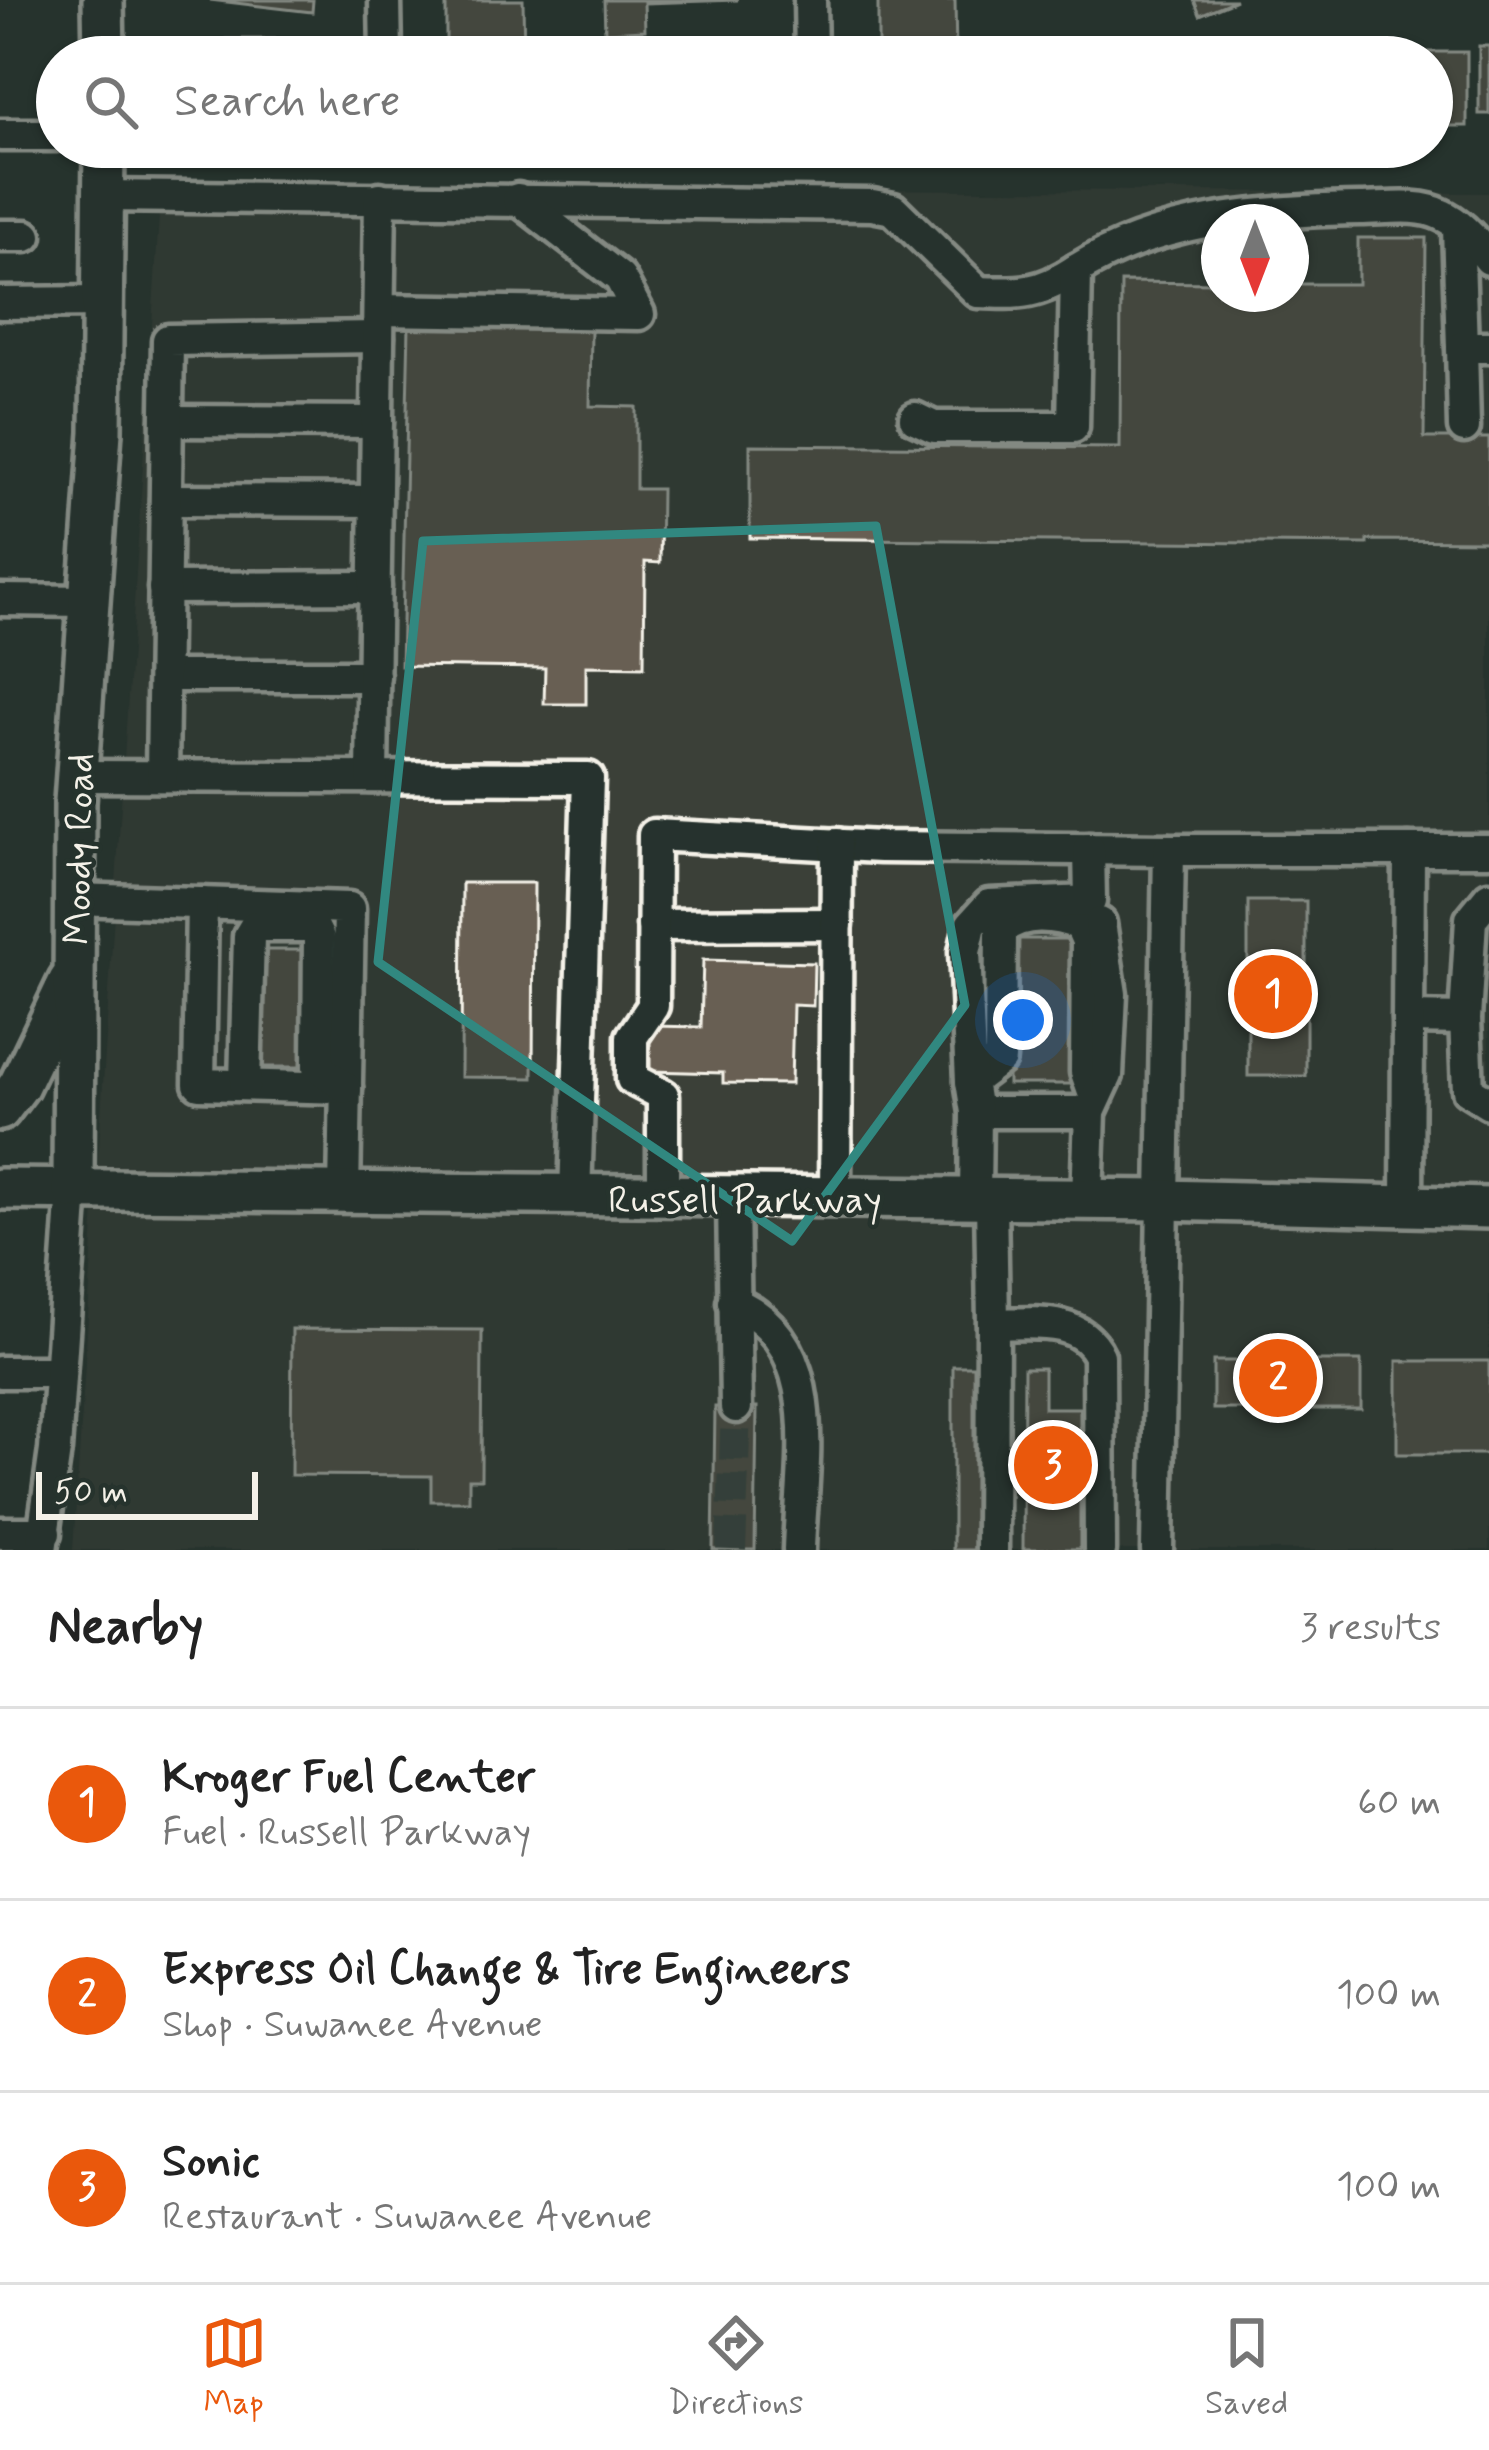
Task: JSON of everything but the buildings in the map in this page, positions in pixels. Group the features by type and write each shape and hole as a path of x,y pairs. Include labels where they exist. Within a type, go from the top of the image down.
{"main road":[{"path":"103,0 104,36"},
{"name":"Moody Road","path":"73,1189 76,776 101,432 104,168"},
{"path":"0,1110 19,1085 74,971"},
{"name":"Russell Parkway","path":"0,1189 1163,1200 1489,1208"}],"street":[{"path":"385,0 386,36"},
{"path":"810,0 811,36"},
{"path":"0,135 36,135"},
{"path":"104,196 872,205 893,209 978,292 1024,294 1050,287 1101,254 1170,230 1262,211 1412,208 1442,215 1489,259"},
{"path":"373,777 380,198"},
{"path":"162,776 168,340 378,324 639,314 620,278 518,199"},
{"path":"1458,228 1475,347 1464,427"},
{"path":"915,418 934,427 1072,427 1076,270"},
{"path":"0,303 103,302"},
{"path":"166,421 377,422"},
{"path":"166,500 376,501"},
{"path":"164,588 375,587"},
{"path":"0,600 88,601"},
{"path":"164,676 374,676"},
{"path":"76,776 588,778 575,1197"},
{"path":"663,1197 663,1095 632,1079 632,1037 653,1006 654,835 1090,849 1489,850"},
{"path":"835,1198 837,844"},
{"path":"1090,849 1090,901 1104,932 1112,994 1107,1075 1093,1105"},
{"path":"1157,1550 1169,850"},
{"path":"1407,1206 1409,850"},
{"path":"1489,897 1471,919 1466,1019 1468,1090 1489,1103"},
{"path":"74,899 349,908 344,1193"},
{"path":"992,1550 992,1324 965,952 971,925 989,905 1090,901"},
{"path":"202,903 199,1084 346,1088"},
{"path":"973,1096 1000,1059 1001,930 1014,919 1060,916 1080,925 1087,941 1086,1072 1093,1105 1088,1200"},
{"path":"653,925 837,924"},
{"path":"245,1084 249,936 255,926 313,926 320,938 318,1067 346,1088"},
{"path":"1408,1018 1466,1019"},
{"path":"973,1096 1093,1105"},
{"name":"Moody Road","path":"43,1542 73,1189"},
{"path":"734,1198 736,1407"},
{"path":"733,1302 754,1311 795,1364 802,1392 799,1550"},
{"path":"992,1324 1055,1325 1079,1331 1100,1356 1100,1550"},
{"path":"0,1372 60,1372"},
{"path":"0,1533 43,1542"}],"highlighted area":[{"path":"876,526 965,1005 792,1241 378,962 423,541"}],"shaded area":[{"path":"161,185 1489,193 1489,1550 73,1550"}],"tunnel":[{"path":"731,1550 736,1407"}],"place":[{"name":"Kroger Fuel Center","path":"1273,994"},
{"name":"Express Oil Change & Tire Engineers","path":"1278,1378"},
{"name":"Sonic","path":"1053,1465"}]}
